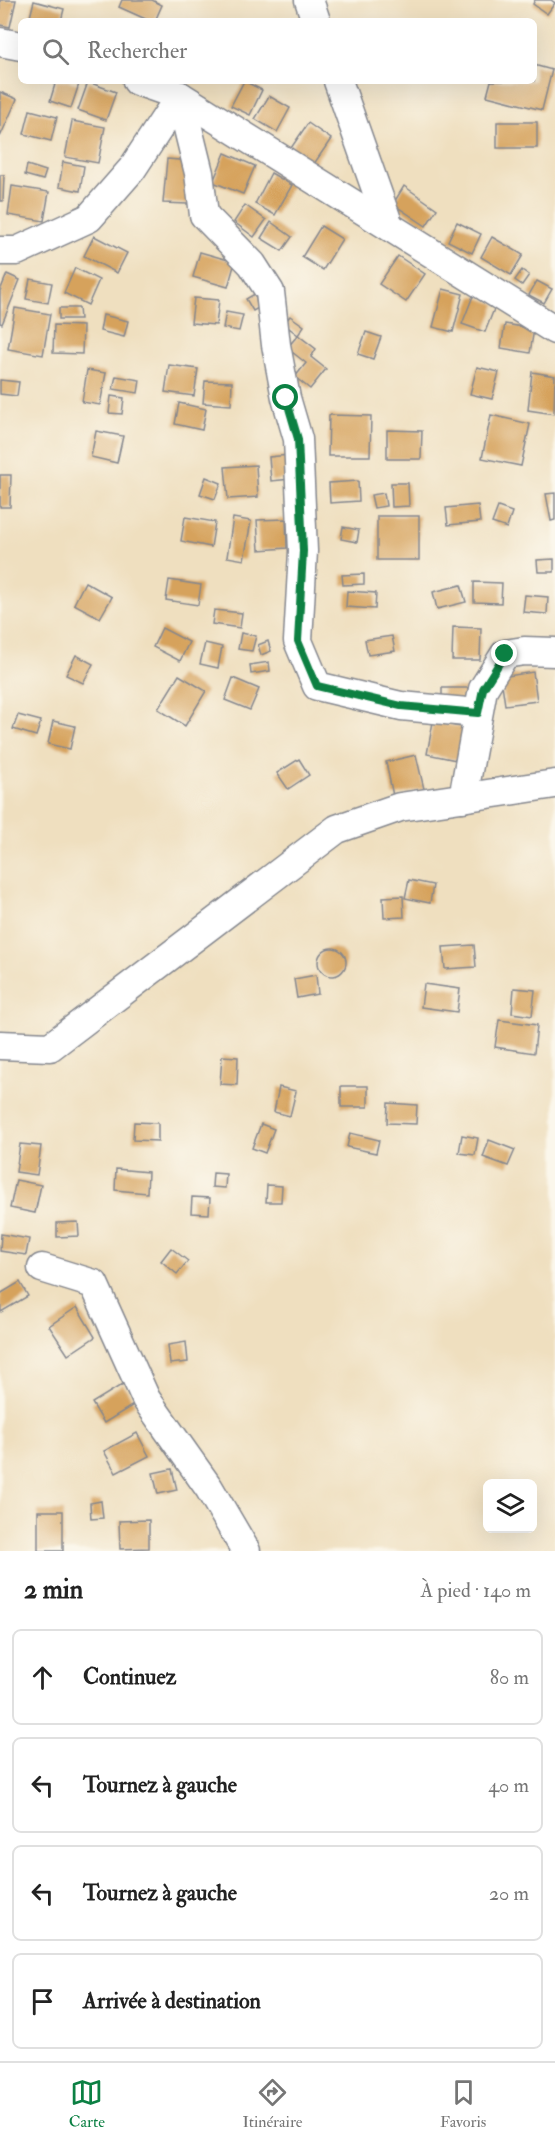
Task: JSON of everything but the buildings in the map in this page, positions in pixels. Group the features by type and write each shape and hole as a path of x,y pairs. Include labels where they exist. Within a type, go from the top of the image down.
{"street":[{"path":"309,0 315,18"},
{"path":"0,42 18,45"},
{"path":"146,84 180,96 555,330"},
{"path":"339,84 389,226"},
{"path":"0,251 16,251 89,218 132,169 180,96"},
{"path":"180,96 199,173 204,215 252,264 270,292 276,345 286,398 298,439 303,551 298,641 317,686 401,706 478,713"},
{"path":"463,798 483,689 505,654 524,651 555,652"},
{"path":"0,1045 50,1047 337,829 400,807 555,784"},
{"path":"42,1269 94,1284 146,1399 209,1488 246,1551"}],"route":[{"path":"286,398 298,439 303,551 298,641 317,686 401,706 478,713 483,689 505,654"}]}
